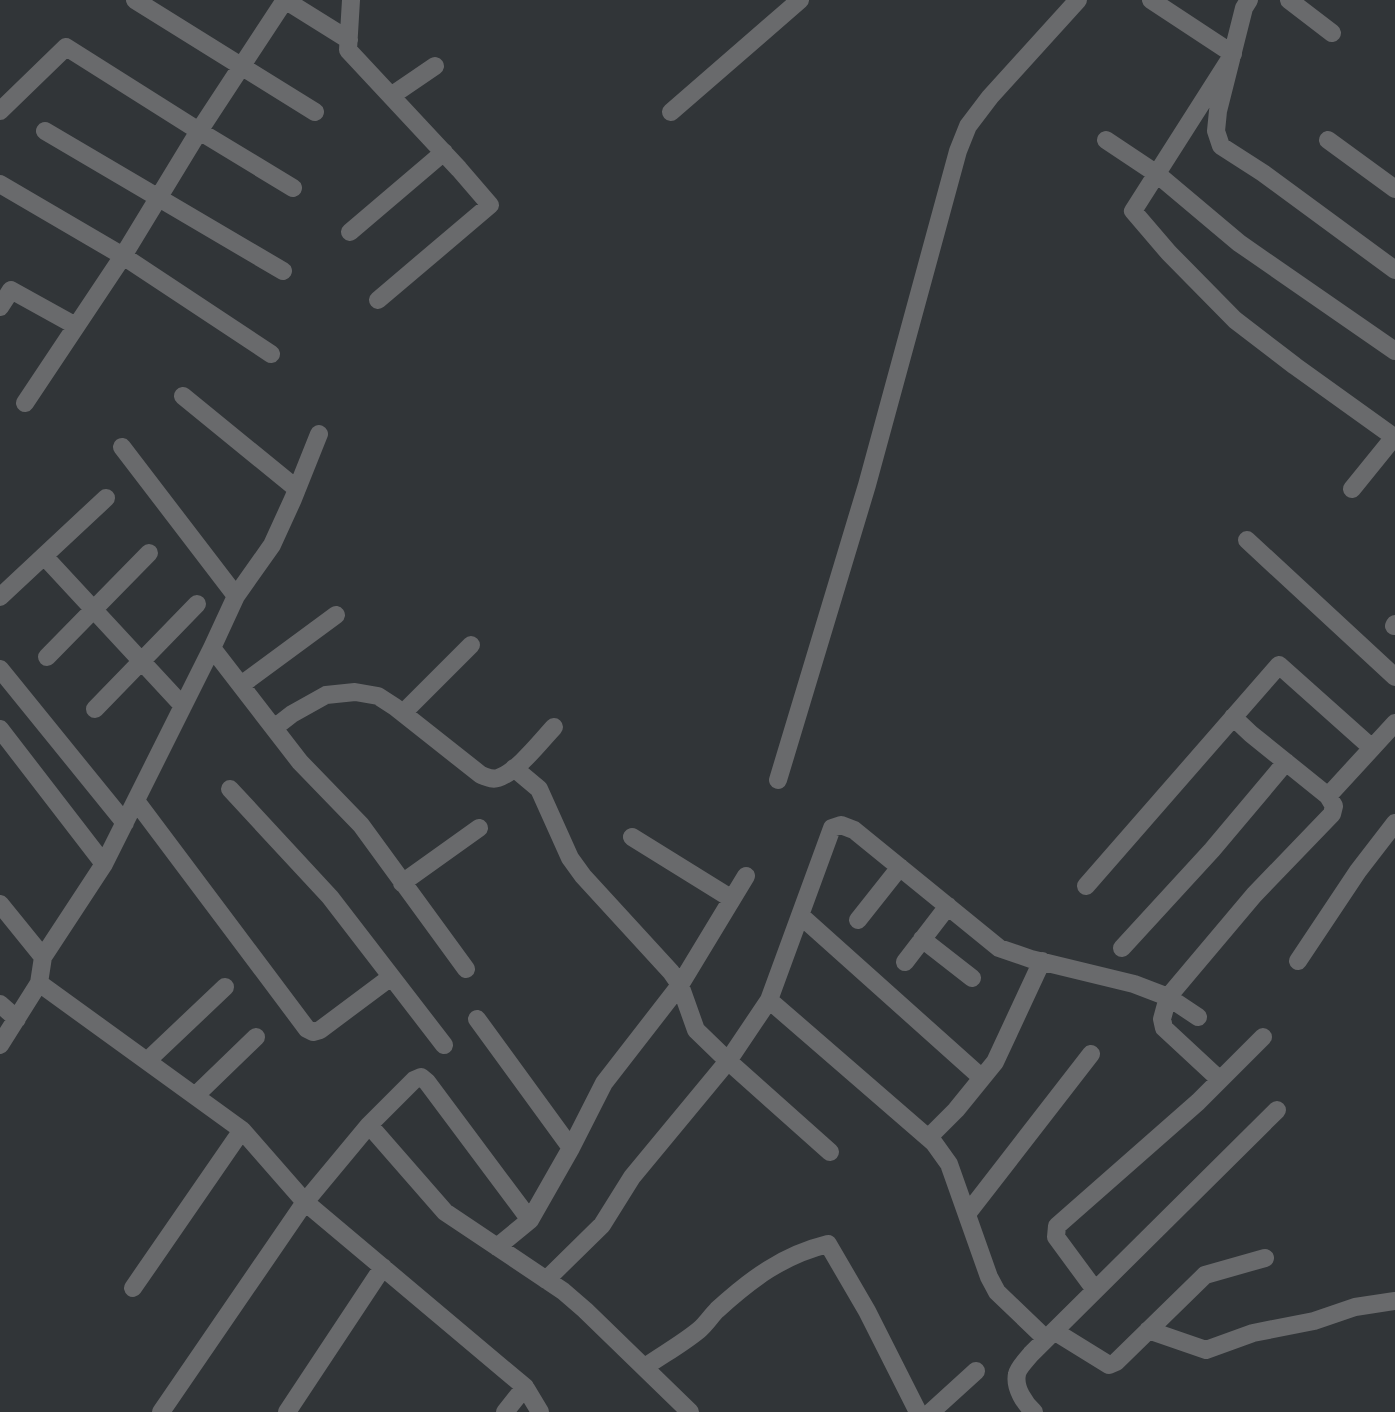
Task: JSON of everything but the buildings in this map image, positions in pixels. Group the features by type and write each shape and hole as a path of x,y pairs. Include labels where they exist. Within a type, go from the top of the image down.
{"street":[{"path":"135,0 315,113"},
{"path":"25,403 123,256 199,131 285,0 349,40"},
{"path":"351,0 348,50 490,205 379,300"},
{"path":"671,112 800,0"},
{"path":"778,780 867,485 958,151 968,126 990,97 1078,0"},
{"path":"1151,0 1233,54"},
{"path":"1249,0 1244,8 1219,111 1216,131 1221,146 1263,173 1395,270"},
{"path":"1289,0 1332,33"},
{"path":"0,111 66,47 293,188"},
{"path":"1233,54 1133,211 1169,253 1234,320 1395,436 1352,489"},
{"path":"391,96 435,66"},
{"path":"45,131 283,271"},
{"path":"1106,140 1157,174 1239,243 1395,351"},
{"path":"1328,140 1395,189"},
{"path":"350,232 444,152"},
{"path":"0,184 123,256 271,354"},
{"path":"0,307 11,290 76,326"},
{"path":"183,396 297,489"},
{"path":"0,1045 39,983 43,957 104,864 236,596 272,545 319,434"},
{"path":"122,447 236,596"},
{"path":"0,597 106,498"},
{"path":"1247,540 1395,677"},
{"path":"47,657 149,553"},
{"path":"44,556 183,706"},
{"path":"95,709 197,604"},
{"path":"241,685 336,615"},
{"path":"403,713 471,645"},
{"path":"212,648 300,762 361,825 466,969"},
{"path":"1086,886 1279,665 1372,748"},
{"path":"0,669 125,823"},
{"path":"274,728 292,714 326,695 355,692 378,696 481,775 491,779 499,778 514,768 554,727"},
{"path":"1220,1080 1164,1028 1162,1019 1168,997 1254,895 1332,814 1334,806 1328,796 1233,717"},
{"path":"1328,796 1395,723"},
{"path":"0,729 104,864"},
{"path":"1122,948 1212,850 1286,762"},
{"path":"514,768 539,789 570,858 583,876 680,985 695,1030 830,1152"},
{"path":"230,789 330,897 444,1045"},
{"path":"136,801 307,1029 313,1032 320,1030 391,977"},
{"path":"1298,961 1358,871 1395,823"},
{"path":"546,1280 602,1225 632,1177 728,1061 769,1000 832,828 841,825 854,830 999,948 1134,984 1168,997 1198,1017"},
{"path":"402,883 479,828"},
{"path":"632,837 732,899"},
{"path":"858,920 900,867"},
{"path":"497,1247 530,1220 604,1083 680,985 746,876"},
{"path":"0,904 43,957"},
{"path":"905,962 948,906"},
{"path":"802,916 982,1078"},
{"path":"922,939 972,978"},
{"path":"928,1138 956,1110 995,1062 1042,961"},
{"path":"39,983 242,1130 306,1202 525,1387 540,1412"},
{"path":"147,1061 225,987"},
{"path":"769,1000 934,1143 949,1164 989,1278 997,1292 1050,1335 1109,1366 1205,1275 1265,1258"},
{"path":"0,1004 17,1019"},
{"path":"477,1019 571,1148"},
{"path":"195,1096 256,1037"},
{"path":"1095,1290 1056,1237 1057,1226 1198,1102 1263,1037"},
{"path":"967,1214 1091,1054"},
{"path":"161,1412 306,1202 369,1125 414,1080 421,1077 427,1082 530,1220"},
{"path":"1034,1412 1019,1390 1017,1374 1031,1354 1277,1110"},
{"path":"369,1125 445,1212 563,1291 690,1412"},
{"path":"133,1288 242,1130"},
{"path":"645,1367 699,1329 723,1305 773,1265 807,1249 828,1244 867,1311 918,1412"},
{"path":"287,1412 383,1267"},
{"path":"1149,1330 1206,1350 1253,1333 1314,1321 1355,1307 1395,1301"},
{"path":"931,1412 976,1371"},
{"path":"505,1412 525,1387"}]}
